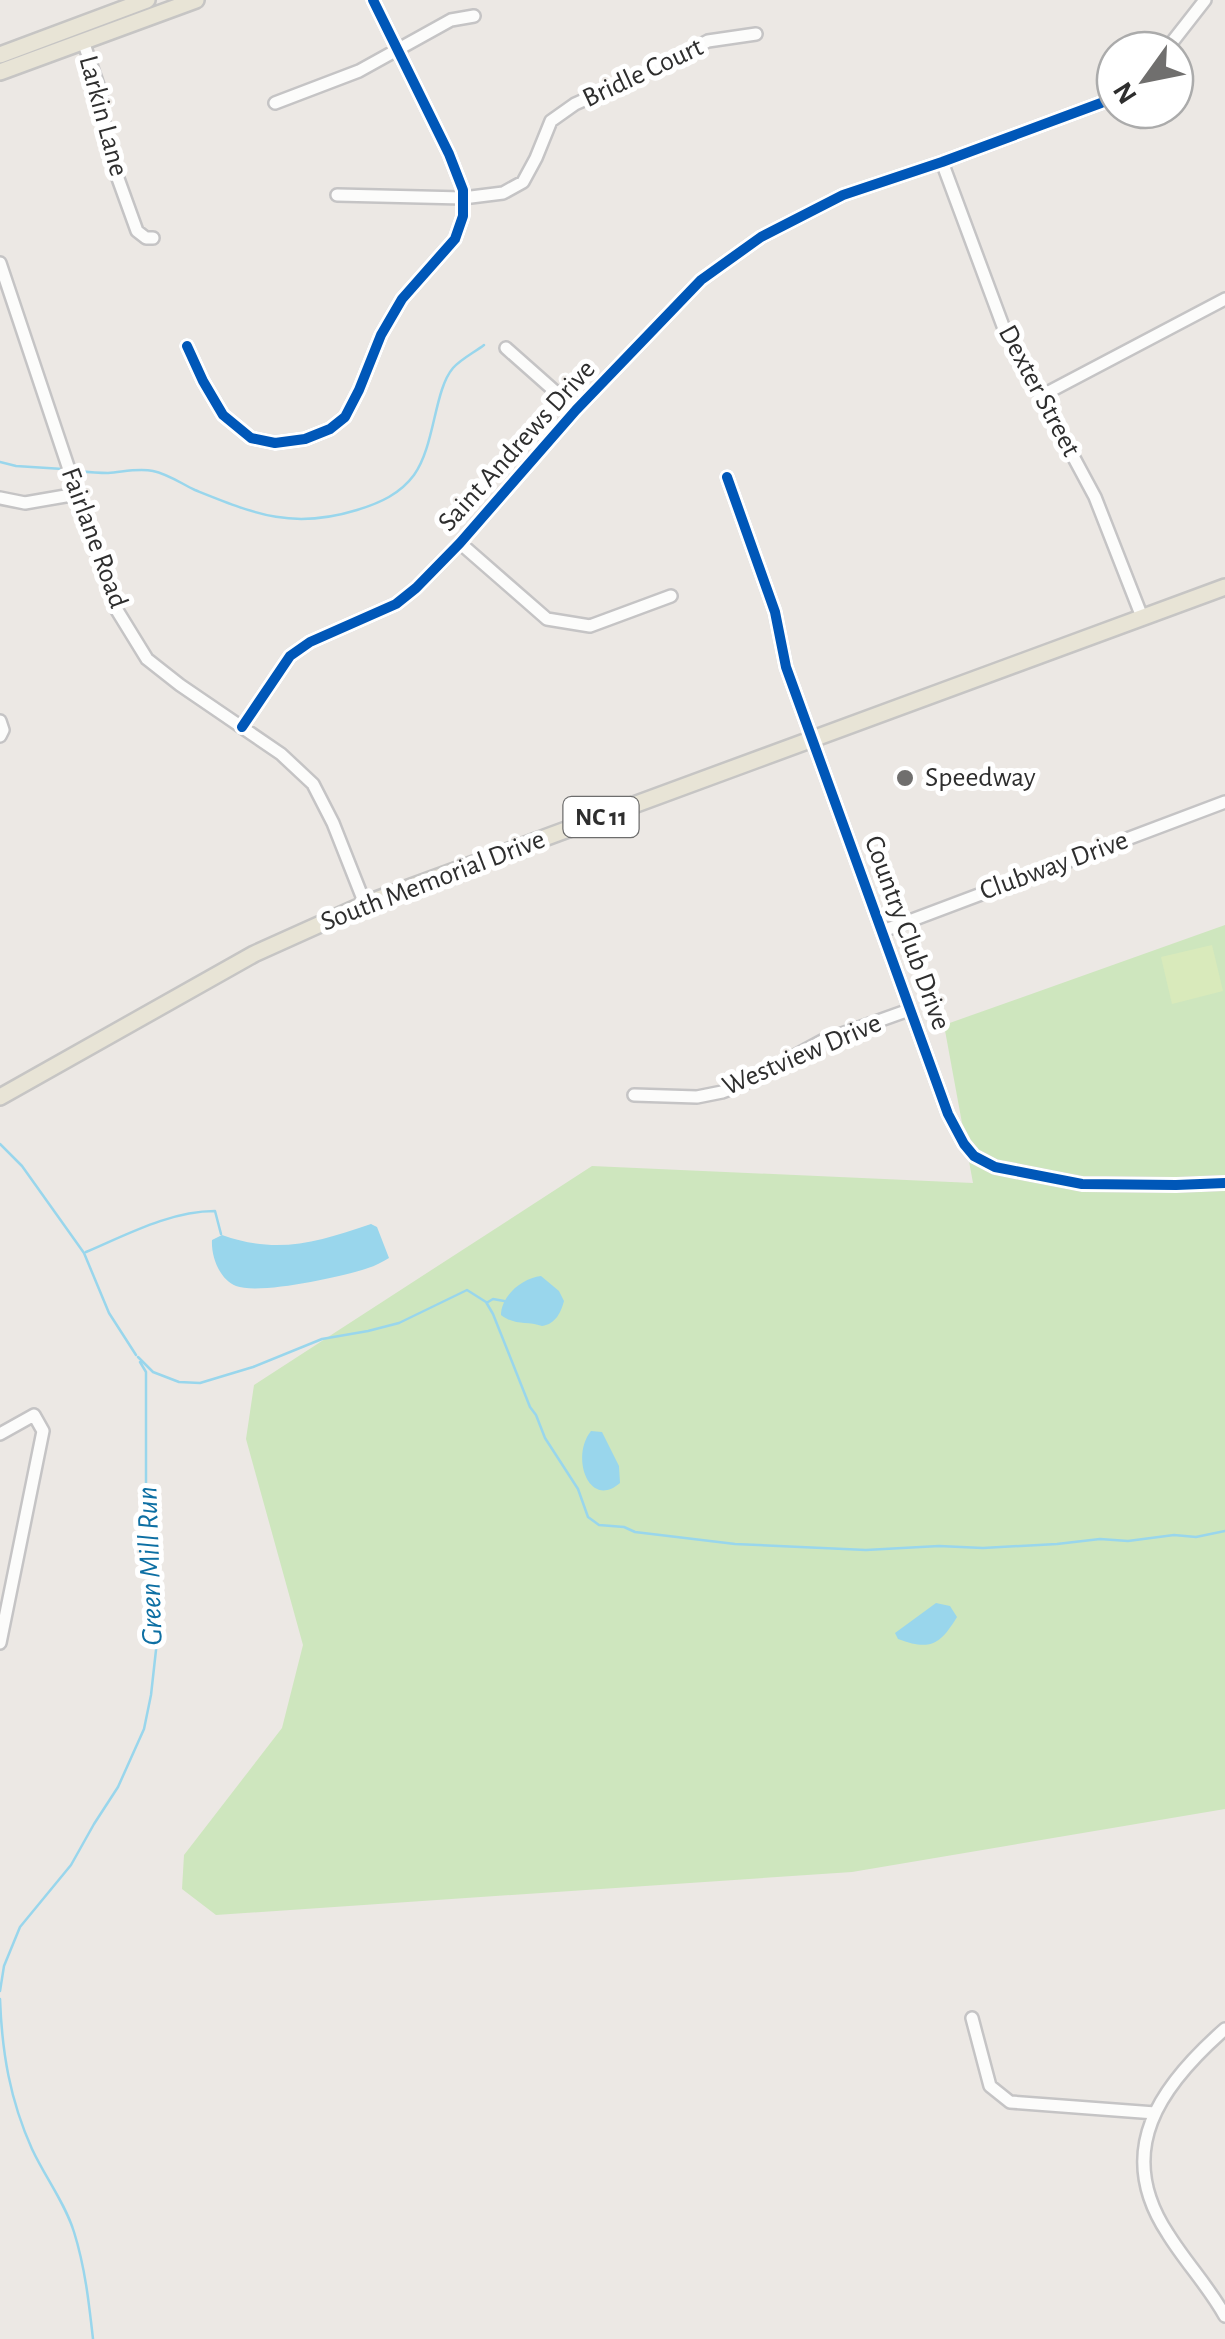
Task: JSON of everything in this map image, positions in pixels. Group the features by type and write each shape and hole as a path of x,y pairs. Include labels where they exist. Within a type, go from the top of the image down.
{"main road":[{"path":"0,55 149,5 196,0"},
{"path":"0,72 83,41 149,5"},
{"name":"South Memorial Drive","path":"0,1097 254,954 365,904 1225,587"}],"street":[{"path":"188,346 223,415 251,438 275,443 304,440 330,430 344,417 359,390 380,335 402,299 455,239 463,216 463,190 450,154 372,0"},
{"path":"1182,30 1205,0"},
{"path":"274,103 360,71 452,20 474,16"},
{"name":"Bridle Court","path":"337,195 463,198 503,193 522,182 551,122 575,104 658,68 708,40 756,34"},
{"name":"Larkin Lane","path":"83,41 100,91 109,153 138,231 153,238"},
{"name":"Saint Andrews Drive","path":"242,727 290,656 310,642 396,604 416,588 576,410 701,280 761,237 843,195 1095,105"},
{"name":"Dexter Street","path":"942,162 1003,326 1095,497 1142,618"},
{"name":"Fairlane Road","path":"0,262 115,607 148,659 281,754 313,784 365,904"},
{"path":"1041,396 1225,299"},
{"path":"506,348 576,410"},
{"name":"Country Club Drive","path":"727,478 775,612 786,667 910,1010 964,1144 995,1167 1082,1184 1225,1183"},
{"path":"0,498 25,503 77,494"},
{"path":"460,543 547,618 590,626 671,596"},
{"path":"0,720 0,736"},
{"name":"Clubway Drive","path":"883,931 1225,802"},
{"name":"Westview Drive","path":"634,1095 697,1097 722,1092 822,1041 910,1010"},
{"path":"0,1434 34,1414 42,1431 0,1643"},
{"path":"972,2018 990,2086 1010,2102 1155,2113"},
{"path":"1225,2029 1172,2083 1143,2145 1152,2204 1167,2233 1214,2295 1225,2316"}],"green space":[{"path":"1225,925 1225,1809 852,1872 216,1915 182,1889 184,1855 282,1728 303,1645 246,1439 254,1385 592,1166 973,1183 944,1025"},
{"path":"1212,945 1223,991 1172,1004 1161,957"}],"water":[{"path":"371,1224 377,1227 389,1258 356,1272 301,1284 236,1286 221,1273 213,1253 212,1240 222,1235 261,1244 297,1244"},
{"path":"541,1276 559,1291 564,1301 554,1320 542,1326 501,1315 514,1289"},
{"path":"591,1431 602,1432 619,1466 620,1483 609,1490 599,1490 586,1477 582,1454"},
{"path":"936,1603 950,1606 957,1617 945,1634 926,1645 898,1639 895,1633"}],"waterway":[{"path":"77,471 153,471 217,499 293,519 357,510 389,497 414,475 447,378 456,365 484,345"},
{"path":"0,462 63,469"},
{"name":"Green Mill Run","path":"0,1144 22,1166 84,1253 109,1313 136,1355"},
{"path":"86,1252 149,1225 198,1212 215,1211 221,1234"},
{"path":"138,1357 153,1372 179,1382 200,1383 322,1339 399,1323 467,1290 486,1302 493,1314 545,1438 578,1489 588,1517 599,1525 735,1544 866,1550 1128,1541 1225,1531"},
{"path":"488,1302 504,1301"},
{"name":"Green Mill Run","path":"0,1991 4,1966 20,1927 71,1865 118,1787 144,1729 158,1632 146,1491 146,1372 140,1362"},
{"name":"Green Mill Run","path":"0,1999 13,2094 24,2131 74,2232 93,2339"}],"cycle path":[{"path":"187,346 223,415 251,438 275,443 305,439 330,429 345,417 381,335 402,299 455,239 463,216 463,190 373,0"},
{"path":"242,727 290,656 310,642 396,604 416,588 576,410 701,280 761,237 843,195 1095,105"},
{"path":"727,477 775,612 786,667 948,1114 964,1144 974,1156 995,1167 1082,1184 1225,1183"}],"place":[{"name":"Speedway","path":"905,778"}]}
